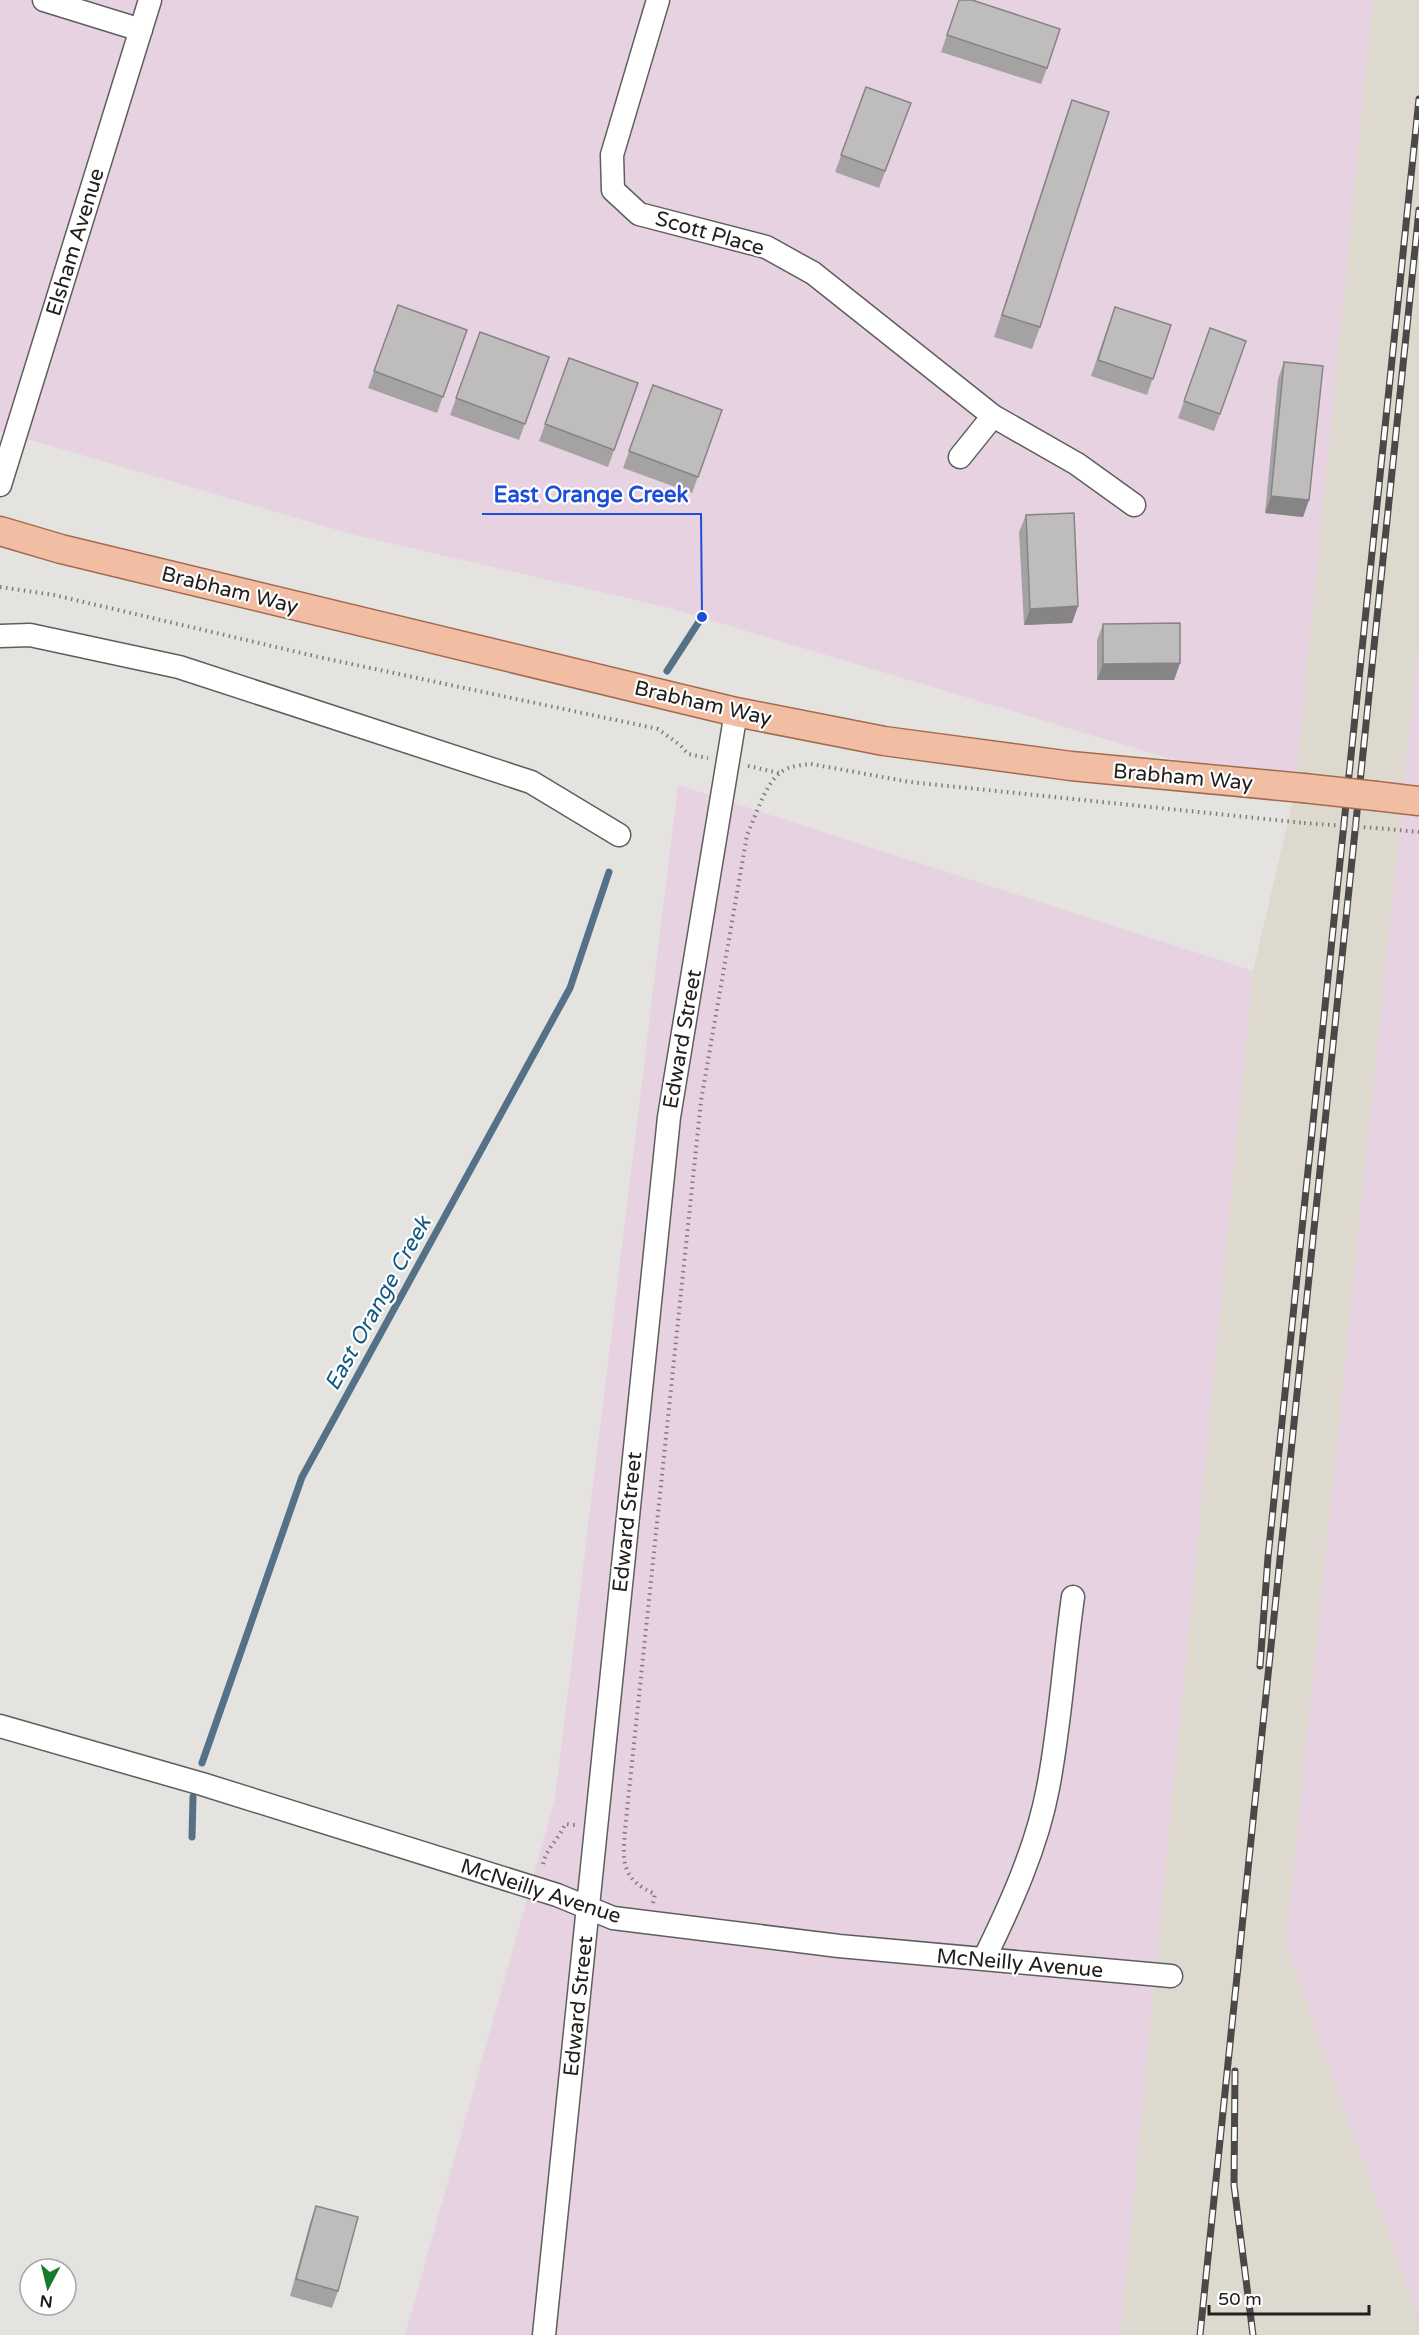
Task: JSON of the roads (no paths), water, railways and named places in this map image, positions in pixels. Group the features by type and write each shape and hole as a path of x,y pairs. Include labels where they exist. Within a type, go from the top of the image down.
{"main road":[{"name":"Brabham Way","path":"0,531 61,549 736,712 884,741 1071,766 1419,801"}],"street":[{"path":"44,0 141,30"},
{"name":"Elsham Avenue","path":"0,485 150,0"},
{"name":"Scott Place","path":"658,0 612,155 613,190 639,214 766,247 813,273 993,416 1077,464 1134,504"},
{"path":"960,457 993,416"},
{"path":"0,636 30,635 179,667 531,782 620,835"},
{"name":"Edward Street","path":"551,2334 588,1908 669,1117 736,712"},
{"path":"984,1959 1007,1912 1040,1820 1048,1788 1073,1597"},
{"name":"McNeilly Avenue","path":"0,1726 202,1785 557,1895 613,1918 839,1946 1171,1976"}],"waterway":[{"name":"East Orange Creek","path":"667,671 702,617"},
{"name":"East Orange Creek","path":"202,1763 302,1477 570,988 609,872"},
{"name":"East Orange Creek","path":"192,1837 193,1797"}],"railway":[{"path":"1260,1666 1268,1557 1419,99"},
{"path":"1200,2335 1419,210"},
{"path":"1235,2071 1234,2185 1253,2335"}],"place":[{"name":"East Orange Creek","path":"702,617"}]}
